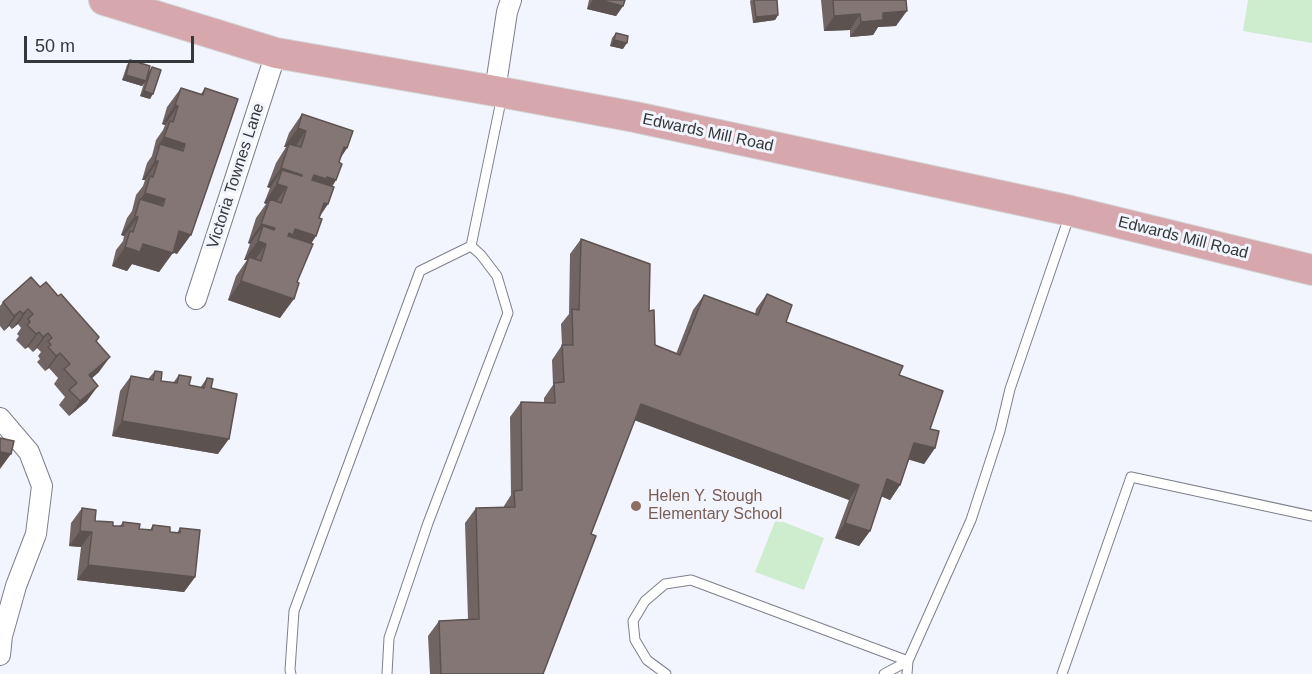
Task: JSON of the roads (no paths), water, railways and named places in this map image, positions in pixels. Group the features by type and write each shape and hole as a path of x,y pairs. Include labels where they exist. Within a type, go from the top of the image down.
{"main road":[{"name":"Edwards Mill Road","path":"104,0 276,53 646,119 1071,211 1312,270"}],"street":[{"path":"499,91 507,12 511,0"},
{"name":"Victoria Townes Lane","path":"196,299 276,53"},
{"path":"0,418 29,452 42,486 36,534 16,586 2,636 0,655"}],"lane":[{"path":"471,246 499,91"},
{"path":"907,674 908,661 971,520 1000,431 1010,389 1071,211"},
{"path":"291,674 294,611 420,271 471,246"},
{"path":"387,674 388,638 428,523 508,313 497,276 471,246"},
{"path":"1062,674 1131,477 1312,516"},
{"path":"666,674 647,660 635,640 633,621 645,601 665,584 691,580 908,661"},
{"path":"884,674 908,661"}],"place":[{"name":"Helen Y. Stough Elementary School","path":"636,506"}]}
